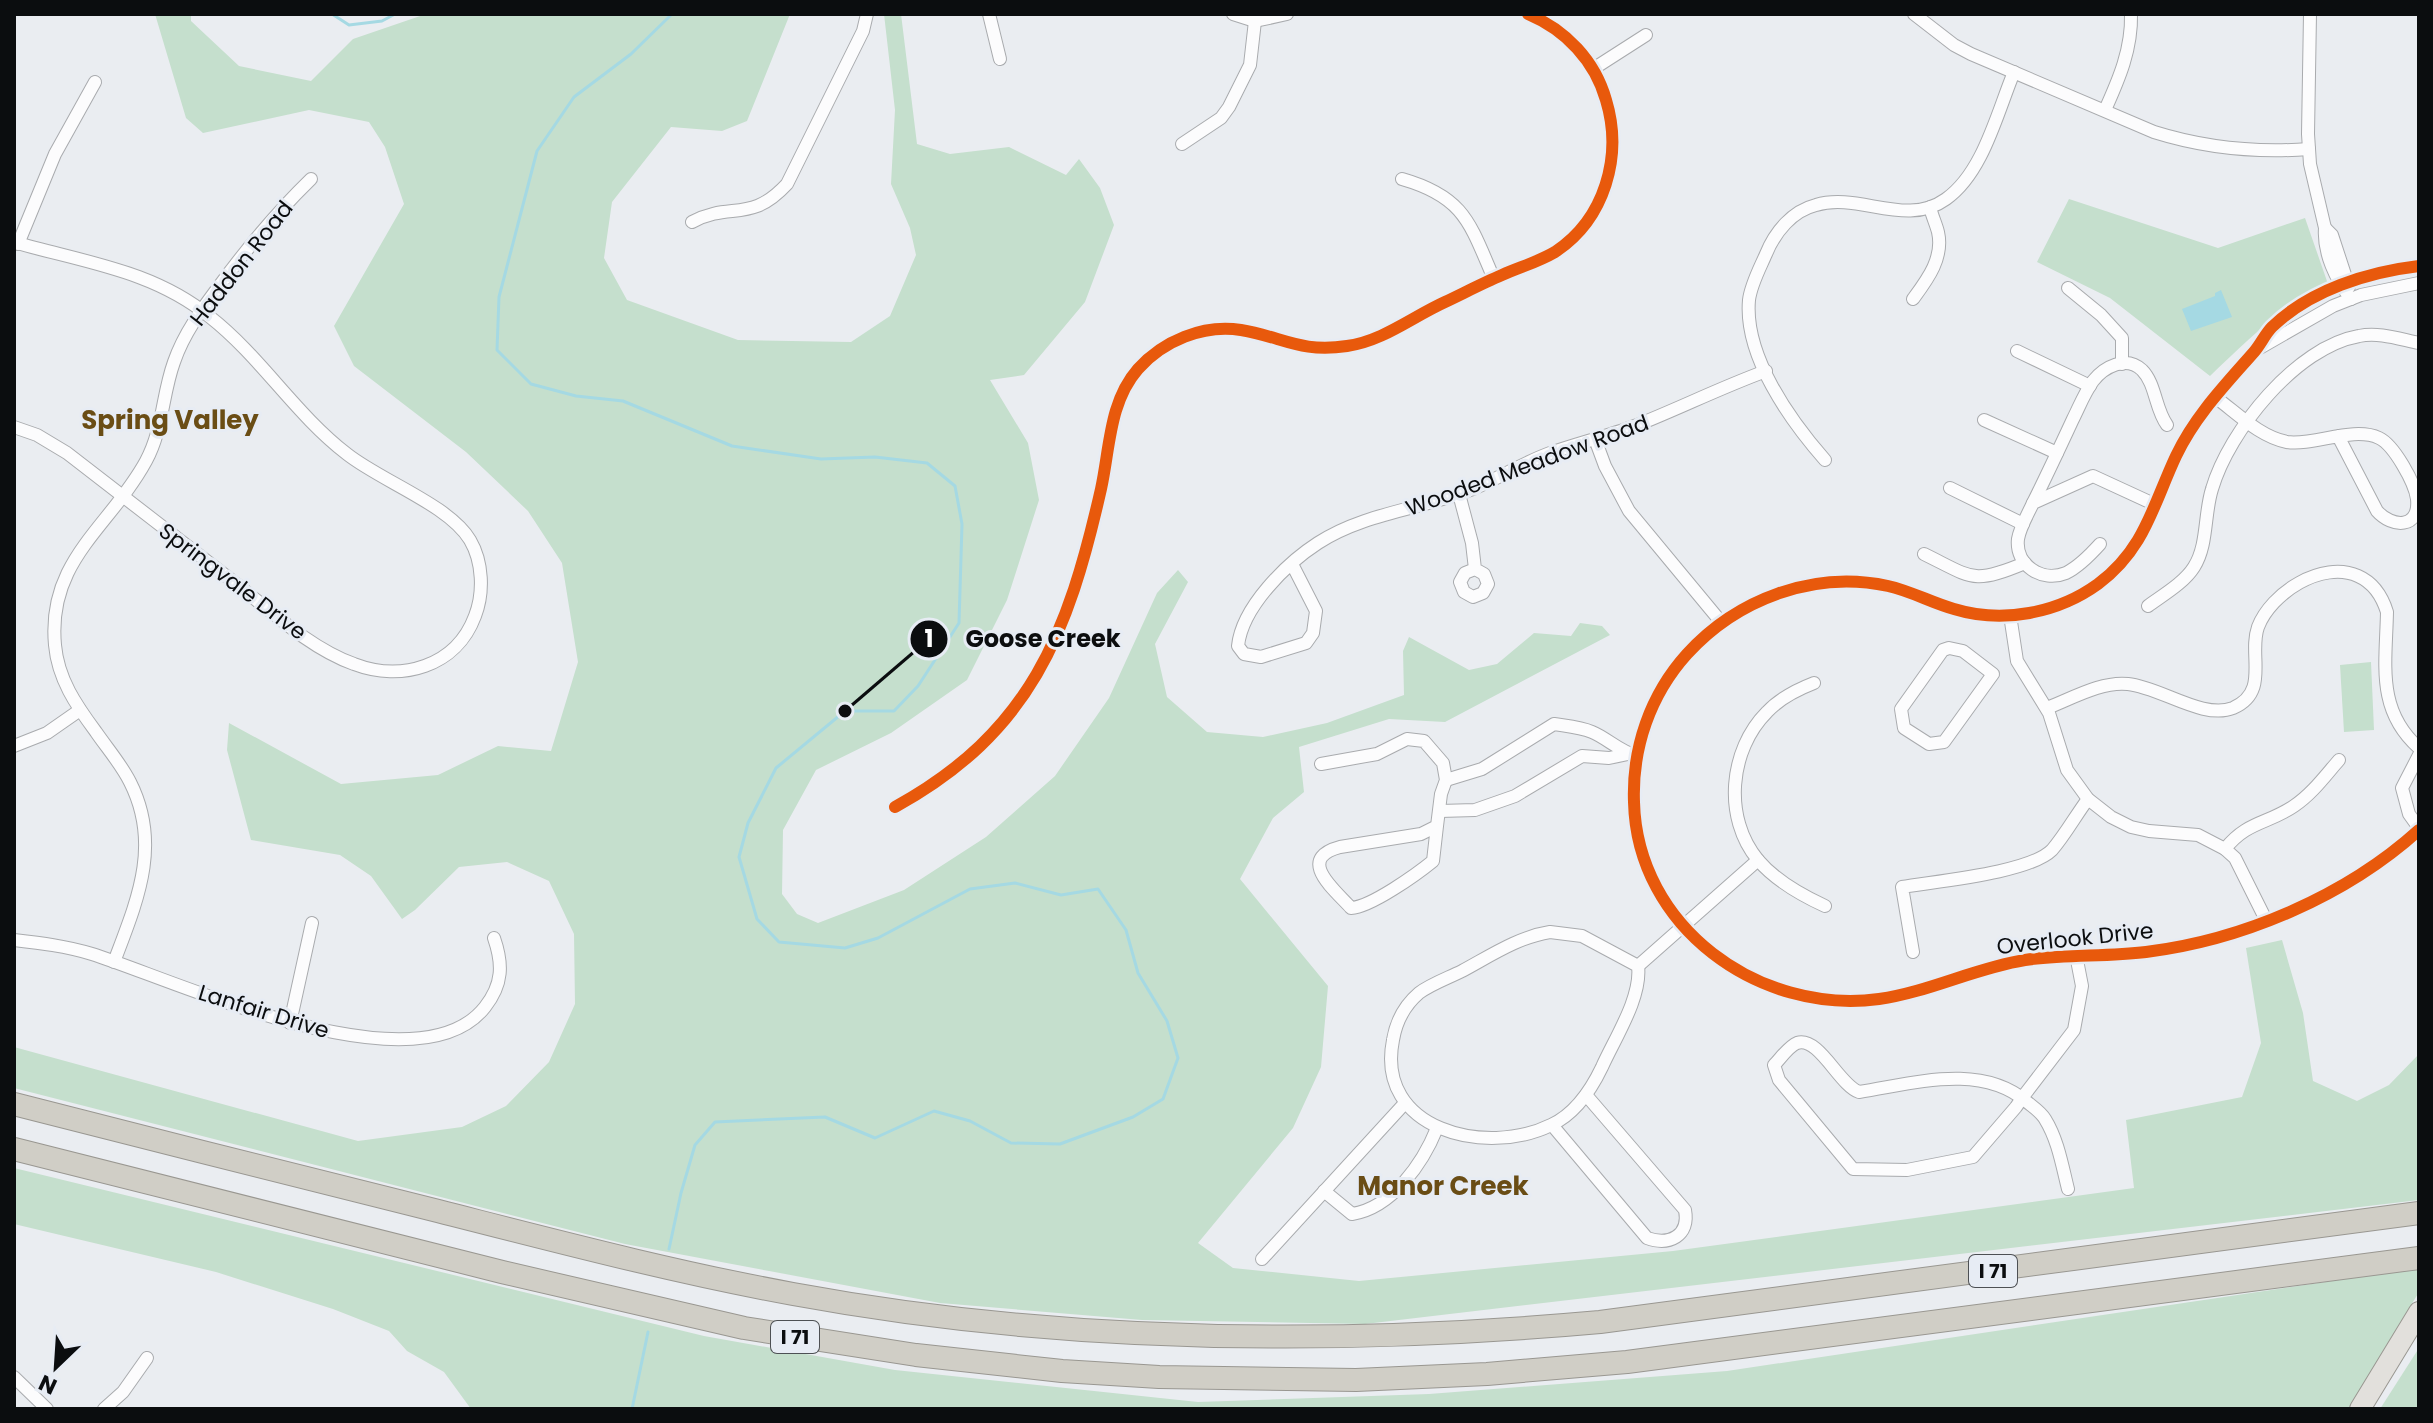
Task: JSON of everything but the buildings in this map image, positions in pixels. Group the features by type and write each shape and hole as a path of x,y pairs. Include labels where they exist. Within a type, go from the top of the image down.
{"highway":[{"name":"I 71","path":"14,1104 589,1249 766,1288 964,1317 1132,1332 1362,1337 1600,1322 2409,1215"},
{"name":"I 71","path":"14,1149 502,1272 744,1328 916,1355 1062,1371 1159,1377 1356,1380 1487,1374 1627,1362 2419,1258"}],"main road":[{"path":"2360,1409 2419,1312"}],"street":[{"path":"692,222 716,212 758,208 774,198 787,184 863,31 867,14"},
{"path":"989,14 1000,59"},
{"path":"1233,14 1255,21 1287,14"},
{"path":"895,807 946,776 979,749 1006,720 1035,680 1054,643 1068,605 1101,489 1118,403 1131,379 1149,359 1176,340 1213,330 1242,330 1296,346 1321,349 1349,346 1393,331 1426,312 1557,250 1589,219 1610,171 1613,133 1606,98 1586,58 1553,27 1528,14"},
{"path":"1914,14 1954,45 2154,132 2207,146 2261,151 2309,149"},
{"path":"2105,110 2123,68 2131,14"},
{"path":"2310,14 2309,149 2325,228 2324,239 2351,299"},
{"path":"1182,144 1221,118 1229,107 1250,65 1255,21"},
{"path":"1593,69 1646,35"},
{"path":"1825,460 1783,405 1751,336 1750,297 1771,242 1785,223 1805,208 1837,202 1900,211 1930,207 1946,199 1970,177 2014,72"},
{"path":"95,82 55,154 16,243 134,274 202,310"},
{"name":"Haddon Road","path":"114,962 143,880 144,834 139,805 130,782 80,710 65,682 57,659 54,622 57,601 68,569 148,458 158,434 173,364 184,337 266,224 311,179"},
{"path":"1402,179 1445,196 1463,214 1494,279"},
{"path":"1913,299 1928,279 1938,255 1939,236 1930,207"},
{"name":"Overlook Drive","path":"2419,266 2344,283 2305,303 2271,328 2236,369 2184,441 2140,539 2129,556 2087,592 2049,608 2010,615 1955,610 1885,585 1833,583 1772,595 1706,633 1667,680 1650,709 1632,755 1639,843 1652,881 1683,927 1713,955 1749,978 1800,995 1838,1001 1905,994 1989,968 2046,957 2143,953 2189,945 2301,906 2360,874 2419,829"},
{"path":"2255,350 2333,306 2419,283"},
{"path":"2068,288 2101,315 2122,338 2122,364"},
{"name":"Springvale Drive","path":"14,427 56,446 266,608 344,660 377,670 409,671 437,661 464,637 475,617 481,586 477,558 464,531 442,512 349,456 314,426 250,356 202,310"},
{"path":"2148,606 2185,577 2199,559 2217,472 2261,404 2284,380 2304,362 2337,342 2379,334 2419,343"},
{"path":"2017,351 2090,386"},
{"path":"2100,544 2068,572 2055,576 2039,574 2025,563 2018,546 2018,535 2090,386 2110,366 2135,365 2149,380 2161,418 2167,425"},
{"name":"Wooded Meadow Road","path":"1292,564 1316,611 1313,633 1306,643 1261,657 1244,654 1238,646 1245,622 1275,578 1292,564 1318,543 1355,523 1425,506 1459,494 1548,454 1636,425 1766,371"},
{"path":"2215,397 2261,432 2286,442 2338,436 2378,438 2394,451 2410,479 2417,500 2409,521 2401,525 2386,521 2377,511 2338,436"},
{"path":"1984,420 2057,453"},
{"path":"1595,439 1605,466 1629,511 1721,622"},
{"path":"2033,503 2093,476 2156,505"},
{"path":"1950,488 2023,524"},
{"path":"1459,494 1472,543 1475,569"},
{"path":"1924,554 1981,578 1992,577 2025,563"},
{"path":"2047,708 2116,684 2143,687 2214,711 2236,707 2252,692 2256,683 2255,640 2269,608 2292,586 2340,572 2351,573 2370,582 2384,601 2387,612 2388,701 2399,728 2419,748"},
{"path":"2010,615 2017,661 2047,708 2067,770 2088,799 2111,817 2131,827 2198,835 2225,849 2235,858 2266,920"},
{"path":"1993,674 1963,651 1956,648 1943,650 1901,709 1904,728 1929,744 1944,742 1996,670 2017,661"},
{"path":"1814,683 1789,694 1766,712 1747,739 1736,774 1736,810 1747,842 1758,860 1791,887 1825,906"},
{"path":"14,746 47,733 80,710"},
{"path":"1446,780 1482,769 1554,724 1584,729 1632,755"},
{"path":"1582,756 1579,741 1584,729"},
{"path":"1321,764 1377,754 1407,739 1424,741 1443,763 1446,780 1441,794 1433,861 1363,907 1351,908 1320,874 1322,855 1328,850 1421,834 1437,826"},
{"path":"1440,811 1475,810 1515,796 1582,756 1609,758 1632,755"},
{"path":"2419,755 2402,788 2409,814 2419,829"},
{"path":"2225,849 2242,830 2294,807 2339,760"},
{"path":"1913,952 1902,887 2019,867 2039,859 2051,851 2088,799"},
{"path":"1638,966 1582,936 1550,932 1529,936 1422,991 1402,1013 1391,1049 1391,1071 1395,1085 1405,1103 1421,1120 1437,1128 1479,1136 1499,1136 1552,1125 1586,1095 1638,987 1638,966 1758,860"},
{"path":"290,1023 312,923"},
{"name":"Lanfair Drive","path":"14,940 77,950 290,1023 379,1038 423,1037 451,1032 473,1019 495,992 501,971 494,938"},
{"path":"2068,1189 2058,1147 2044,1117 2022,1098 1996,1085 1961,1078 1859,1092 1846,1084 1813,1045 1801,1042 1774,1065 1779,1080 1853,1169 1907,1170 1973,1157 2022,1098 2074,1030 2082,986 2076,955"},
{"path":"1552,1125 1647,1238 1670,1241 1680,1234 1685,1227 1685,1210 1586,1095"},
{"path":"1262,1259 1405,1103"},
{"path":"1324,1191 1352,1214 1369,1212 1387,1199 1414,1168 1430,1146 1437,1128"},
{"path":"104,1409 123,1392 147,1358"},
{"path":"14,1377 47,1409"}],"green space":[{"path":"155,14 191,14 191,21 239,66 311,81 353,39 426,14 790,14 747,121 722,131 671,127 612,202 604,258 627,300 738,340 851,342 890,316 916,255 910,228 891,184 895,110 884,14 901,14 917,144 950,154 1009,147 1066,175 1079,159 1100,188 1114,225 1085,302 1024,375 990,380 1028,443 1039,500 1007,600 967,680 891,733 816,770 783,830 782,894 797,914 818,923 904,890 986,837 1055,776 1109,698 1157,593 1178,570 1188,582 1155,644 1167,697 1207,732 1263,737 1327,723 1404,695 1403,651 1409,637 1469,670 1497,664 1534,633 1571,636 1580,623 1602,626 1610,635 1445,722 1389,719 1299,747 1304,792 1273,818 1240,879 1328,986 1321,1067 1293,1128 1198,1243 1233,1268 1359,1281 1673,1251 2134,1188 2126,1120 2242,1097 2261,1043 2246,948 2282,940 2303,1013 2313,1081 2357,1101 2389,1085 2419,1054 2419,1200 1365,1324 1142,1320 940,1303 625,1244 14,1088 14,1047 358,1141 462,1127 506,1106 549,1062 575,1004 574,934 549,881 507,862 459,867 402,919 371,876 340,855 251,840 227,750 229,723 341,784 438,775 498,746 551,751 578,662 562,563 528,511 466,452 354,366 334,326 404,204 385,147 369,122 309,110 203,133 186,118"},
{"path":"2069,199 2218,248 2305,218 2328,284 2280,314 2210,376 2110,298 2037,262"},
{"path":"2371,662 2374,730 2344,732 2340,665"},
{"path":"14,1168 704,1336 895,1370 1198,1402 1429,1394 1727,1371 2419,1268 2419,1292 2348,1409 471,1409 444,1372 407,1351 389,1331 333,1309 216,1272 14,1224"},
{"path":"2419,1348 2419,1409 2380,1409"}],"water":[{"path":"2221,290 2232,317 2191,331 2182,309 2215,296"}],"waterway":[{"path":"332,14 349,25 382,21 395,14"},
{"path":"669,1249 695,1145 715,1122 825,1117 875,1138 934,1111 970,1121 1011,1143 1060,1144 1133,1117 1163,1099 1178,1058 1167,1021 1138,973 1126,930 1098,889 1061,895 1015,883 970,889 878,938 845,948 779,942 757,919 739,857 748,823 776,768 845,711 894,711 918,686 959,623 962,524 955,486 927,463 875,457 821,459 732,446 623,401 576,396 531,384 497,350 499,297 537,151 574,97 631,54 672,14"},
{"path":"632,1409 648,1332"}],"cycle path":[{"path":"895,807 942,778 980,746 1011,712 1037,674 1074,589 1101,489 1112,426 1121,396 1128,382 1148,359 1185,337 1212,330 1241,330 1317,347 1360,343 1385,334 1488,281 1549,256 1586,222 1598,204 1611,164 1611,121 1606,100 1595,72 1577,48 1555,29 1528,14"},
{"path":"2419,266 2380,273 2341,285 2304,303 2272,327 2192,428 2137,541 2127,556 2098,584 2048,609 1992,616 1954,609 1888,586 1860,582 1832,582 1778,593 1729,618 1707,635 1674,670 1646,723 1634,782 1640,847 1657,888 1681,923 1713,953 1750,977 1791,993 1834,1000 1898,996 2025,960 2146,952 2219,937 2256,926 2326,894 2390,854 2419,830"}],"place":[{"name":"Goose Creek","path":"845,711"}],"district":[{"name":"Spring Valley","path":"170,420"},
{"name":"Manor Creek","path":"1443,1186"}]}
